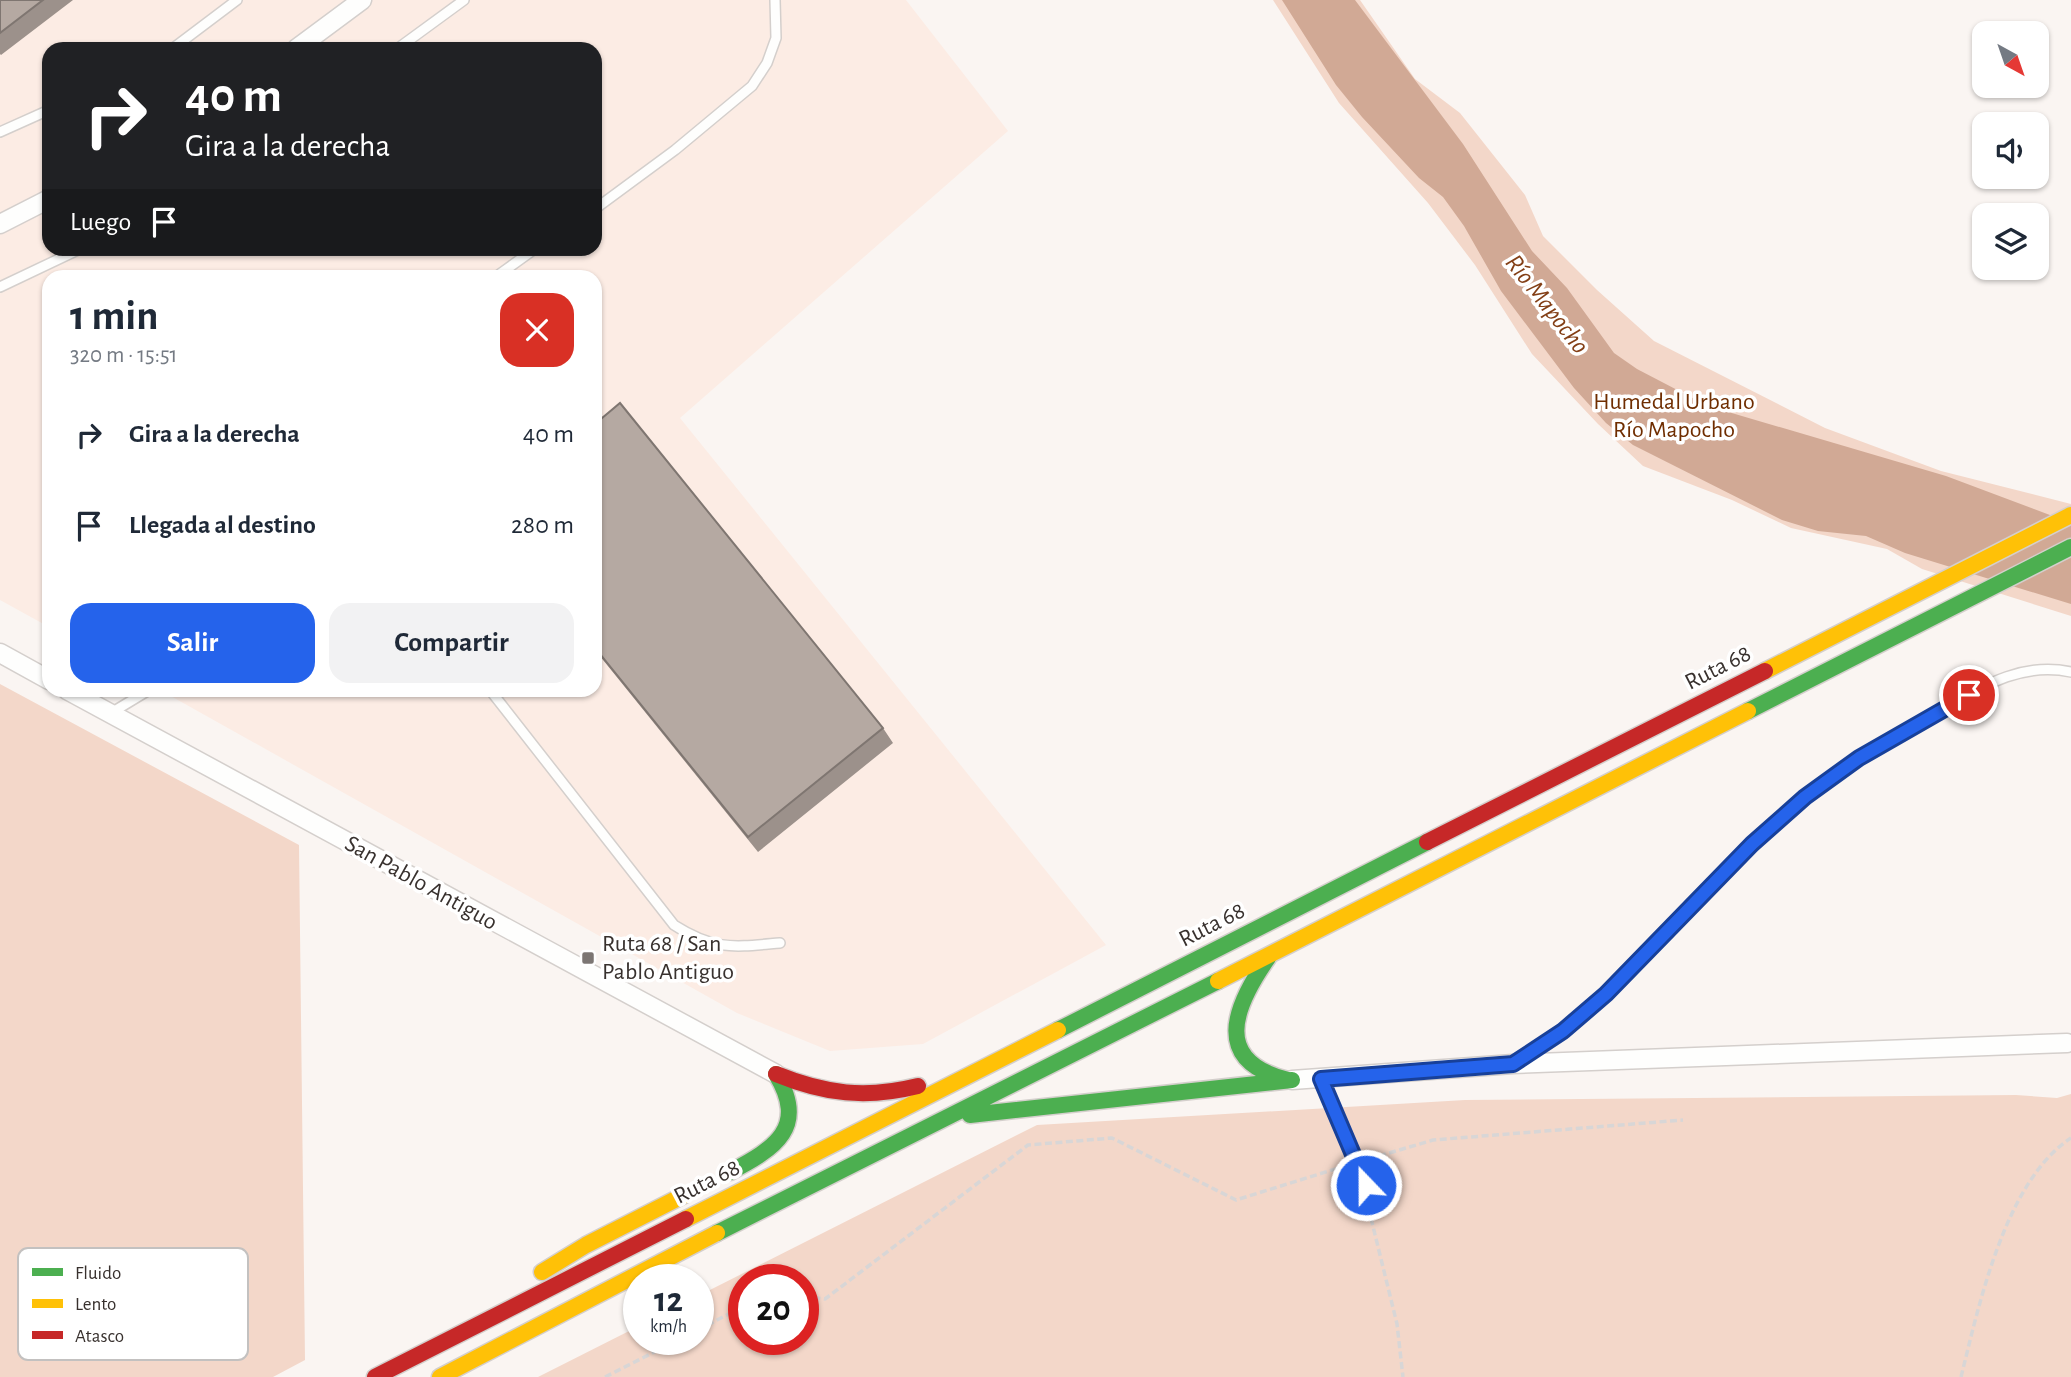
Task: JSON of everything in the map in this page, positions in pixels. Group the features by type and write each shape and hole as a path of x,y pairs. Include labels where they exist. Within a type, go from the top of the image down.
{"highway":[{"name":"Ruta 68","path":"375,1377 2071,515"},
{"name":"Ruta 68","path":"440,1377 670,1256 951,1117 2071,547"},
{"path":"1271,954 1241,1000 1236,1014 1235,1036 1244,1058 1258,1070 1292,1080"},
{"path":"776,1074 822,1092 856,1097 892,1093 980,1068"},
{"path":"720,1177 767,1152 786,1131 790,1115 789,1099 776,1074"},
{"path":"951,1117 1292,1080"},
{"path":"482,1323 534,1277 559,1260 696,1189"},
{"path":"468,1377 501,1346"}],"street":[{"path":"305,42 362,0"},
{"path":"0,224 42,202"},
{"path":"0,653 42,676"},
{"name":"San Pablo Antiguo","path":"80,697 776,1074"},
{"path":"1292,1080 1513,1064 2069,1043"}],"lane":[{"path":"181,42 237,0"},
{"path":"407,42 464,0"},
{"path":"602,204 752,86 767,63 776,38 775,0"},
{"path":"0,132 42,113"},
{"path":"0,287 65,256"},
{"path":"505,270 525,256"},
{"path":"1513,1064 1563,1031 1606,994 1752,844 1833,775 1886,741 2002,677 2035,669 2071,672"},
{"path":"111,713 137,697"},
{"path":"495,697 674,925 695,939 726,948 780,943"},
{"path":"1321,1079 1366,1185"}],"path":[{"path":"819,1298 825,1299 1028,1145 1112,1138 1236,1200 1433,1140 1683,1120"},
{"path":"1961,1377 2003,1230 2032,1178 2071,1138"},
{"path":"1356,1163 1397,1324 1404,1377"},
{"path":"605,1377 648,1355"}],"shaded area":[{"path":"0,0 906,0 1008,131 680,418 1106,945 923,1044 830,1051 737,1013 173,697 602,697 602,270 42,270 42,623 0,600"}],"green space":[{"name":"Humedal Urbano Río Mapocho","path":"1273,0 1360,0 1415,79 1460,113 1525,195 1543,236 1597,290 1654,341 1825,428 1941,471 2071,504 2071,616 1922,569 1887,549 1791,528 1732,500 1643,466 1598,424 1532,354 1475,265 1428,203 1339,103"},
{"path":"0,684 299,845 305,1360 273,1377 0,1377"},
{"path":"2071,1094 2071,1377 538,1377 623,1334 623,1355 714,1355 714,1288 728,1281 728,1355 819,1355 819,1264 761,1264 1037,1125 1465,1100 2016,1095 2057,1098"}],"water":[{"name":"Humedal Urbano Río Mapocho","path":"1282,0 1355,0 1463,144 1532,251 1567,288 1614,353 1637,369 1708,406 1946,476 2071,523 2071,604 1905,553 1866,536 1818,531 1782,520 1633,445 1606,423 1574,388 1501,291 1464,226 1443,197 1419,178 1362,117 1336,85"}],"building":[{"path":"0,0 43,0 0,33"},
{"path":"620,403 883,728 748,837 602,657 602,418"}],"traffic: fast":[{"path":"1748,711 2071,547"},
{"path":"1058,1030 1427,842"},
{"path":"1268,958 1246,995 1236,1031 1239,1046 1248,1060 1264,1071 1288,1080"},
{"path":"717,1233 1218,981"},
{"path":"730,1172 773,1144 788,1122 789,1108 776,1074"},
{"path":"970,1115 1292,1080"}],"traffic: slow":[{"path":"1765,671 2071,515"},
{"path":"1218,981 1748,711"},
{"path":"686,1219 1058,1030"},
{"path":"542,1272 586,1245 684,1195"},
{"path":"440,1377 717,1233"}],"traffic: jam":[{"path":"1427,842 1765,671"},
{"path":"776,1074 812,1086 846,1092 881,1092 918,1086"},
{"path":"375,1377 686,1219"}],"place":[{"name":"Ruta 68 / San Pablo Antiguo","path":"588,958"}],"route":[{"path":"1366,1185 1321,1079 1513,1064 1586,1013 1752,844 1805,797 1833,775 1886,741 1969,695"}],"water label":[{"name":"Río Mapocho","path":"1547,304"}]}
